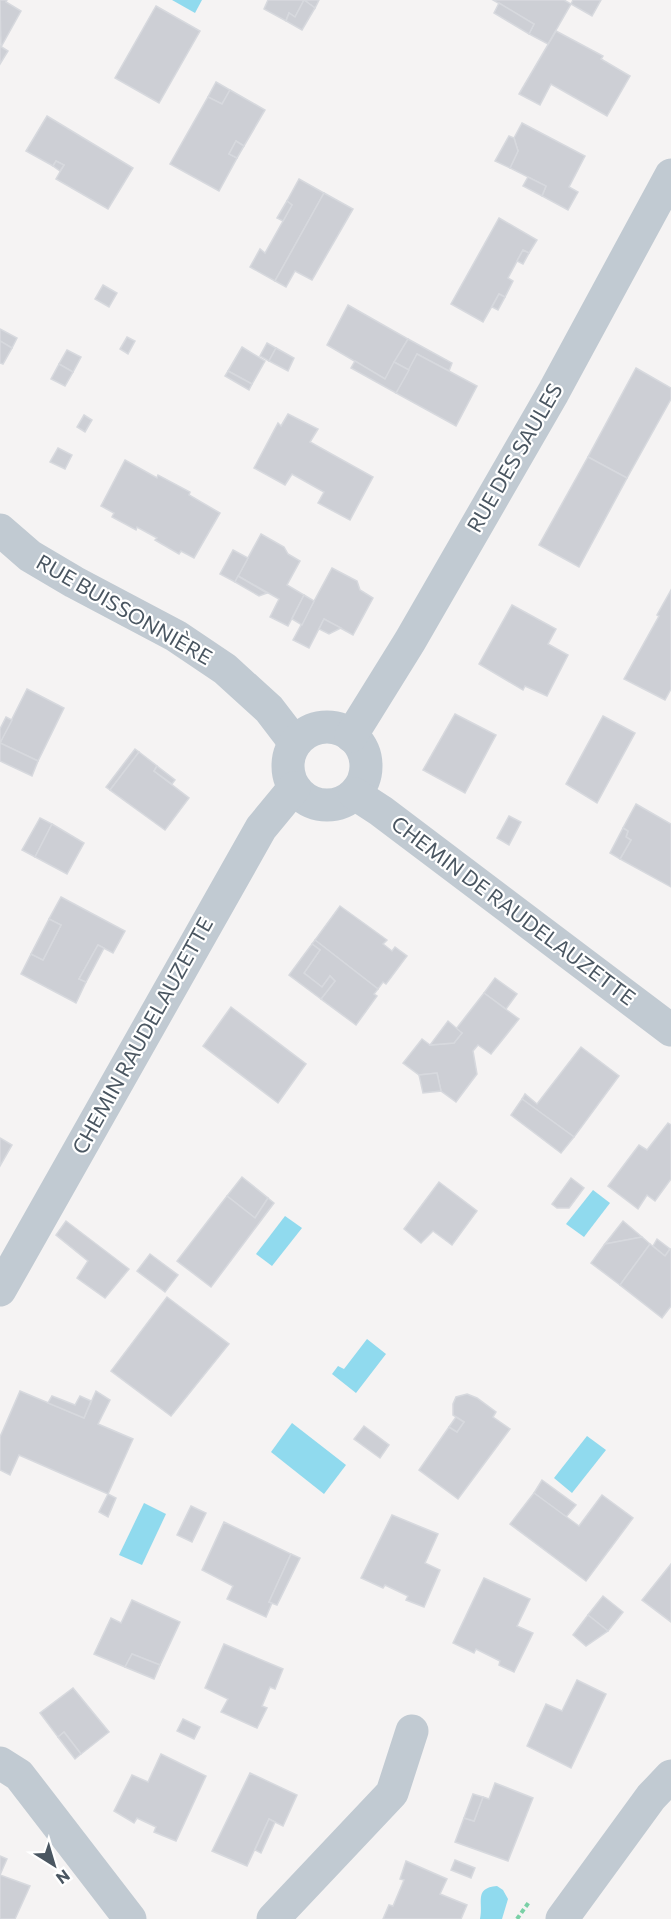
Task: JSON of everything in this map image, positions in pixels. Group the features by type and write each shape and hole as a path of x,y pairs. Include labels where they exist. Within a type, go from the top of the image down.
{"street":[{"name":"RUE DES SAULES","path":"351,736 410,641 547,404 671,176"},
{"name":"RUE BUISSONNIÈRE","path":"0,531 30,556 176,636 225,669 269,709 295,743"},
{"path":"326,727 338,729 351,736 360,746 366,767 362,783 355,794 340,803 322,805 307,800 294,788 288,776 288,761 295,743 310,731 326,727"},
{"name":"CHEMIN RAUDELAUZETTE","path":"0,1290 256,837 294,788"},
{"name":"CHEMIN DE RAUDELAUZETTE","path":"355,794 381,811 671,1030"},
{"path":"273,1919 392,1793 412,1731"},
{"path":"0,1763 19,1775 130,1919"},
{"path":"562,1919 651,1797 671,1776"}],"water":[{"path":"172,0 202,0 195,13"},
{"path":"593,1190 610,1203 584,1237 566,1224"},
{"path":"285,1216 302,1228 272,1266 256,1254"},
{"path":"367,1339 386,1354 356,1393 332,1374 338,1366 344,1369"},
{"path":"292,1423 346,1465 324,1494 271,1452"},
{"path":"587,1436 606,1450 572,1493 554,1478"},
{"path":"144,1503 166,1514 142,1565 119,1555"},
{"path":"497,1886 503,1890 508,1899 502,1919 480,1919 482,1893 490,1887"}],"building":[{"path":"0,0 7,0 6,2 21,11 1,47"},
{"path":"268,0 304,0 295,17 289,13 286,21 264,9"},
{"path":"304,0 319,0 315,8"},
{"path":"304,0 315,8 302,30 286,21 289,13 295,17"},
{"path":"493,0 564,0 571,4 548,44 529,34 534,24"},
{"path":"573,0 601,0 592,16 571,4"},
{"path":"499,3 534,24 529,34 494,13"},
{"path":"156,6 200,31 159,103 115,78"},
{"path":"556,31 603,56 601,59 630,76 607,116 551,84 540,105 519,94"},
{"path":"0,46 8,51 0,64"},
{"path":"216,82 230,90 222,104 208,97"},
{"path":"230,90 265,110 244,146 236,141 229,154 237,158 219,191 170,164 208,97 222,104"},
{"path":"47,116 133,168 108,209 56,179 64,165 56,161 53,166 26,151"},
{"path":"522,123 585,156 569,187 578,192 568,210 542,196 546,186 510,168 518,151 514,138"},
{"path":"509,136 514,138 518,151 510,168 495,161"},
{"path":"236,141 244,146 237,158 229,154"},
{"path":"56,161 64,165 60,171 53,166"},
{"path":"528,177 546,186 542,196 523,186"},
{"path":"299,179 324,193 275,281 250,267 260,249 265,253 292,205 287,201"},
{"path":"324,193 353,209 312,280 295,271 286,287 275,281"},
{"path":"287,201 292,205 283,221 277,218"},
{"path":"499,218 537,240 529,253 523,250 508,278 513,281 505,297 499,294 483,322 451,304"},
{"path":"523,250 529,253 523,264 517,261"},
{"path":"103,285 117,293 109,307 95,299"},
{"path":"499,294 505,297 498,310 492,307"},
{"path":"348,305 408,339 385,379 327,345"},
{"path":"0,329 17,338 12,348 0,341"},
{"path":"127,337 135,341 128,354 120,349"},
{"path":"408,339 452,363 449,371 417,354 409,370 394,362"},
{"path":"0,341 12,348 3,364 0,363"},
{"path":"267,343 276,348 269,361 260,356"},
{"path":"242,347 265,361 252,384 228,371"},
{"path":"276,348 294,358 288,371 269,361"},
{"path":"67,350 81,357 73,372 59,364"},
{"path":"417,354 477,386 456,426 396,393"},
{"path":"355,361 385,379 394,362 409,370 396,393 351,368"},
{"path":"59,364 73,372 65,386 51,379"},
{"path":"636,368 671,388 671,399 627,478 588,457"},
{"path":"228,371 252,384 249,390 225,376"},
{"path":"288,414 318,429 310,442 373,477 350,520 318,503 324,492 292,474 285,485 254,468 278,423 281,426"},
{"path":"84,415 92,420 85,432 77,427"},
{"path":"58,448 72,455 65,469 50,462"},
{"path":"588,457 627,478 579,567 539,545"},
{"path":"125,460 157,478 158,475 190,492 189,495 220,513 194,558 181,551 179,554 155,540 157,538 112,517 114,513 101,506"},
{"path":"261,534 284,547 288,554 300,561 287,585 304,595 288,626 270,617 279,599 238,576"},
{"path":"233,550 248,558 235,582 220,574"},
{"path":"332,568 357,581 360,590 373,598 353,635 324,619 309,648 293,640"},
{"path":"238,576 267,593 259,596 235,582"},
{"path":"671,590 671,689 665,700 624,679"},
{"path":"304,595 314,601 302,625 292,619"},
{"path":"512,605 556,629 548,644 568,655 547,696 525,686 523,690 479,664"},
{"path":"324,619 341,628 329,634 319,629"},
{"path":"27,689 64,708 38,761 0,743"},
{"path":"455,714 496,735 465,793 423,770"},
{"path":"603,716 635,733 597,803 566,784"},
{"path":"6,717 12,720 0,743 0,729"},
{"path":"0,743 38,761 32,776 0,761"},
{"path":"135,749 139,752 110,790 106,787"},
{"path":"139,752 157,766 154,771 189,798 165,830 110,790"},
{"path":"157,766 175,780 172,784 154,771"},
{"path":"636,804 671,824 671,887 620,859 631,840 626,837 628,831 623,828"},
{"path":"509,816 521,822 509,845 497,838"},
{"path":"40,818 52,824 35,857 22,850"},
{"path":"52,824 84,843 67,874 35,857"},
{"path":"623,828 628,831 626,837 631,840 620,859 610,853"},
{"path":"61,897 125,931 113,953 98,945 79,979 86,982 76,1003 21,974 31,954 43,960 61,925 49,919"},
{"path":"340,906 387,940 383,944 392,951 395,947 407,956 386,984 383,982 378,989 315,940"},
{"path":"49,919 61,925 43,960 31,954"},
{"path":"315,940 378,989 374,994 377,996 356,1025 321,999 335,981 330,976 322,987 304,973 320,950 312,944"},
{"path":"312,944 320,950 304,973 322,987 330,976 335,981 321,999 289,975"},
{"path":"98,945 104,948 86,982 79,979"},
{"path":"495,978 517,994 506,1009 484,993"},
{"path":"484,993 519,1019 491,1054 478,1045 473,1051 477,1074 456,1102 441,1091 437,1073 419,1075 403,1063 422,1039 430,1045 454,1043 462,1033 456,1029"},
{"path":"231,1007 306,1064 278,1103 203,1046"},
{"path":"448,1021 462,1033 454,1043 430,1045"},
{"path":"581,1047 619,1076 574,1137 522,1099 525,1094 537,1104"},
{"path":"437,1073 441,1091 423,1093 419,1075"},
{"path":"522,1099 574,1137 561,1153 511,1115"},
{"path":"668,1123 671,1125 671,1179 655,1201 647,1195 638,1209 608,1186 639,1145 647,1150"},
{"path":"0,1138 12,1145 0,1166"},
{"path":"242,1177 268,1198 255,1218 227,1196"},
{"path":"571,1178 584,1188 569,1208 557,1208 552,1204"},
{"path":"439,1182 477,1211 452,1245 433,1231 421,1243 404,1229"},
{"path":"227,1196 255,1218 268,1198 274,1203 211,1287 177,1261"},
{"path":"66,1221 129,1269 105,1298 77,1278 88,1261 56,1235"},
{"path":"623,1221 642,1237 605,1244"},
{"path":"642,1237 650,1244 620,1285 591,1263 605,1244"},
{"path":"657,1239 670,1249 665,1256 653,1246"},
{"path":"650,1244 665,1256 671,1250 671,1306 662,1318 620,1285"},
{"path":"150,1254 178,1275 165,1292 137,1271"},
{"path":"167,1297 229,1344 171,1416 111,1371"},
{"path":"20,1391 84,1418 96,1391 110,1400 98,1424 133,1439 108,1494 19,1455 10,1475 0,1470 0,1437"},
{"path":"467,1394 477,1398 496,1412 493,1417 510,1429 458,1499 419,1470 449,1427 457,1432 464,1422 453,1415 453,1404 456,1397"},
{"path":"52,1396 75,1405 80,1396 91,1401 84,1418 48,1403"},
{"path":"456,1417 464,1422 457,1432 449,1427"},
{"path":"364,1426 389,1445 380,1458 354,1439"},
{"path":"542,1480 576,1505 566,1517 534,1493"},
{"path":"534,1493 579,1526 602,1495 633,1518 586,1581 510,1524"},
{"path":"108,1494 116,1498 108,1517 99,1512"},
{"path":"191,1506 206,1513 192,1542 177,1535"},
{"path":"392,1515 438,1534 425,1563 440,1570 424,1607 406,1600 408,1596 385,1585 383,1588 361,1578"},
{"path":"224,1522 291,1554 269,1602 272,1603 266,1617 227,1599 233,1586 202,1570"},
{"path":"291,1554 300,1558 277,1605 269,1602"},
{"path":"671,1564 671,1622 642,1600"},
{"path":"484,1578 530,1599 517,1626 533,1633 514,1672 499,1665 500,1661 476,1649 474,1653 453,1643"},
{"path":"603,1596 623,1612 608,1631 588,1615"},
{"path":"132,1600 180,1622 160,1665 132,1654 125,1667 94,1654 111,1618 121,1623"},
{"path":"588,1615 608,1631 586,1646 573,1635"},
{"path":"224,1644 283,1669 275,1689 270,1687 262,1706 267,1708 257,1728 221,1712 228,1699 205,1688"},
{"path":"132,1654 160,1665 154,1679 125,1667"},
{"path":"577,1680 606,1694 571,1768 527,1746 546,1704 562,1711"},
{"path":"73,1688 109,1732 81,1754 64,1732 58,1737 40,1713"},
{"path":"183,1719 200,1727 194,1739 177,1731"},
{"path":"64,1732 81,1754 75,1759 58,1737"},
{"path":"161,1754 206,1776 176,1841 154,1832 156,1827 137,1818 134,1823 114,1811 132,1775 148,1782"},
{"path":"250,1773 297,1795 283,1826 269,1819 247,1866 212,1851"},
{"path":"495,1783 533,1798 508,1861 455,1842 464,1818 474,1821 483,1797 489,1799"},
{"path":"473,1794 483,1797 474,1821 464,1818"},
{"path":"269,1819 275,1822 261,1853 255,1850"},
{"path":"0,1856 7,1859 0,1875"},
{"path":"455,1860 475,1868 471,1878 451,1870"},
{"path":"406,1861 447,1879 440,1894 467,1905 461,1919 383,1919 389,1905 393,1906 404,1880 400,1879"},
{"path":"0,1875 30,1886 15,1919 0,1919"}]}
